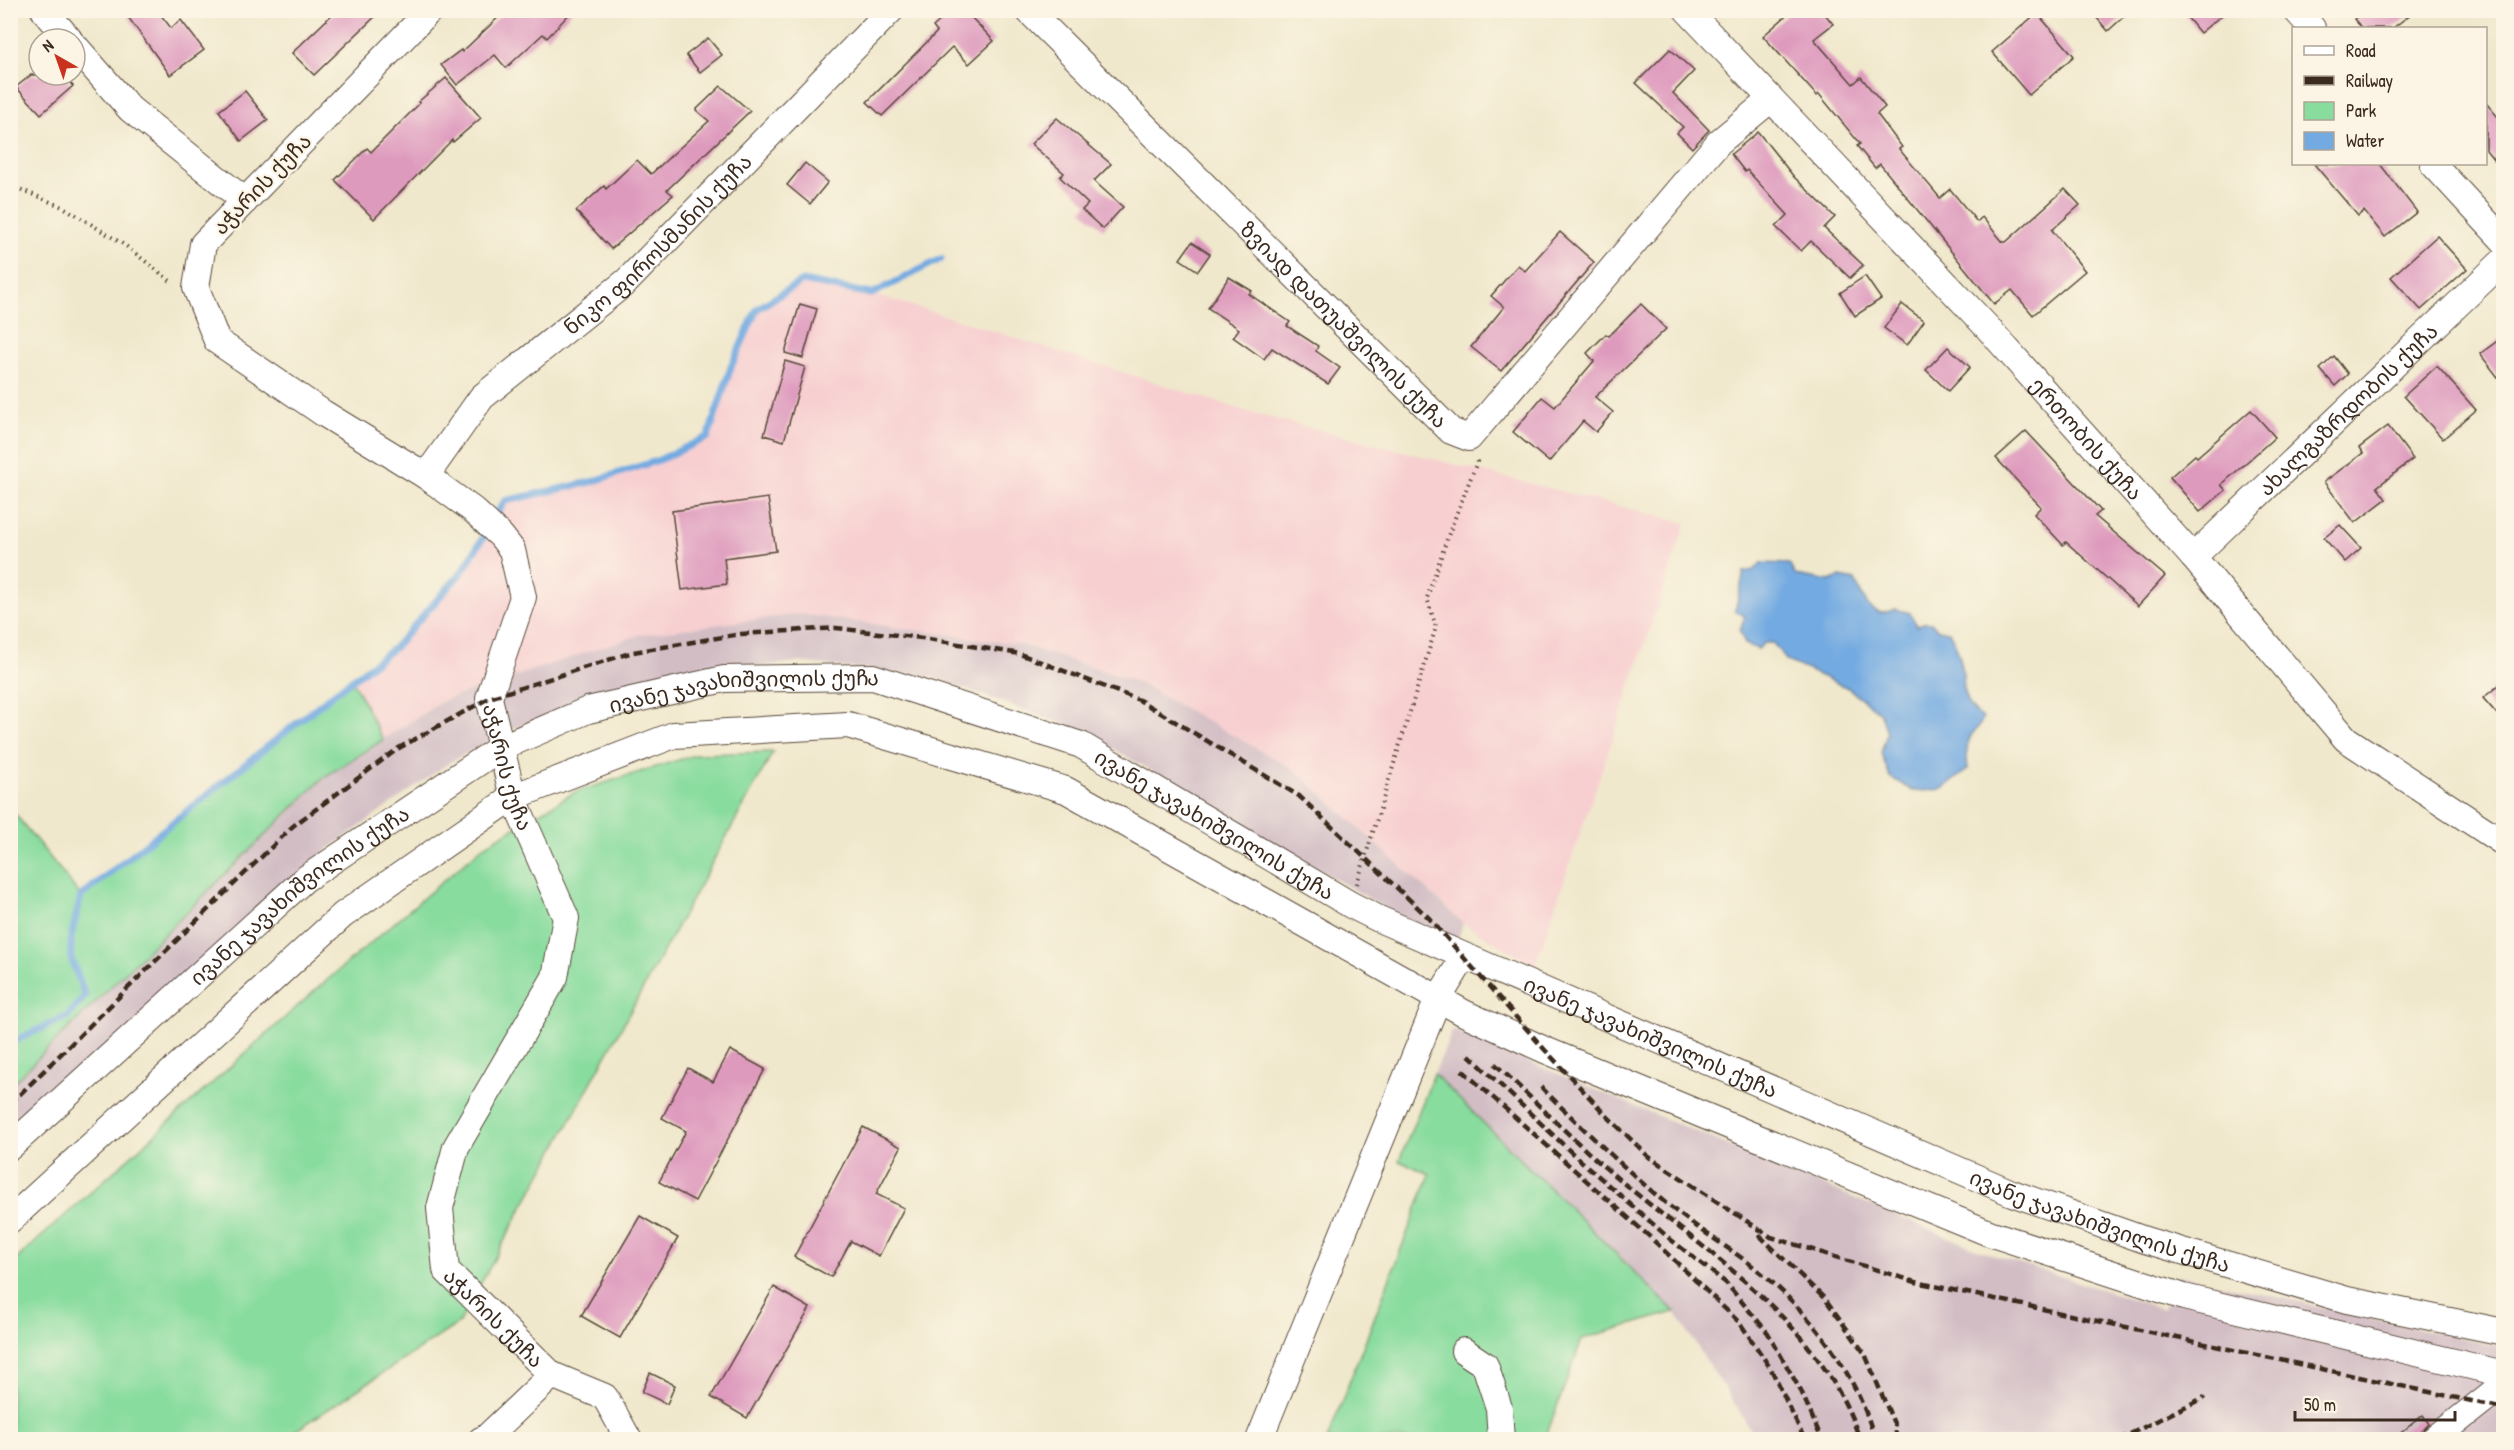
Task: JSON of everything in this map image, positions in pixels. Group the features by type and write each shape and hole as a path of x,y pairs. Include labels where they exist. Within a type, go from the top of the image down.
{"street":[{"path":"44,10 59,27"},
{"name":"აჭარის ქუჩა","path":"430,10 203,243 196,288 217,341 323,413 426,476 473,510 501,536 512,550 523,597 489,698 513,797 566,918 555,977 456,1147 440,1208 447,1270 552,1376 605,1396 629,1440"},
{"name":"ნიკო ფიროსმანის ქუჩა","path":"426,476 482,397 627,281 891,10"},
{"name":"ზვიად დათუაშვილის ქუჩა","path":"1028,10 1451,431 1468,438 1719,142 1771,99"},
{"name":"ერთობის ქუჩა","path":"1687,10 1987,327 2193,557 2346,739 2504,843"},
{"path":"2296,10 2311,27"},
{"path":"87,60 130,109 245,201"},
{"path":"2434,165 2504,241"},
{"name":"ახალგაზრდობის ქუჩა","path":"2193,557 2504,260"},
{"name":"ივანე ჯავახიშვილის ქუჩა","path":"10,1147 305,879 500,748 588,710 724,679 873,677 1081,745 1351,905 1464,957 2023,1197 2145,1240 2347,1300 2504,1332"},
{"path":"10,1220 344,915 513,797 675,735 848,725 1066,790 1438,999 1545,1050 1989,1233 2184,1297 2504,1374"},
{"path":"1258,1440 1438,999 1464,957"},
{"path":"1464,1351 1485,1365 1499,1408 1501,1440"},
{"path":"481,1440 486,1438 552,1376"},
{"path":"2433,1440 2504,1384"}],"path":[{"path":"10,185 75,214 126,246 170,279 177,288"},
{"path":"1351,905 1436,627 1427,598 1477,462 1468,438"}],"shaded area":[{"path":"802,281 872,294 1252,413 1686,523 1535,966 1463,923 1295,770 799,614 444,699 383,740 352,680 394,648 462,572 505,501 591,482 659,460 708,437 731,367 757,309"},
{"path":"799,614 1022,645 1137,682 1295,770 1463,923 1455,949 1083,731 932,677 798,662 656,679 510,730 450,762 328,849 11,1134 11,1085 324,777 444,700 638,635"},
{"path":"1453,1030 1981,1251 2163,1309 2177,1275 2503,1347 2503,1439 1757,1439 1675,1312 1434,1074"}],"green space":[{"path":"352,680 383,740 324,777 11,1085 11,809 81,896"},
{"path":"773,752 459,1323 283,1439 11,1440 11,1264 319,987 484,846 575,792 698,754"},
{"path":"1434,1074 1675,1312 1582,1339 1545,1439 1327,1440 1430,1174 1399,1161"}],"water":[{"path":"1761,563 1789,564 1795,575 1830,581 1840,577 1855,580 1865,601 1874,610 1887,612 1895,609 1910,613 1917,626 1932,623 1938,630 1949,631 1960,658 1965,696 1970,706 1983,718 1968,742 1968,769 1941,790 1913,791 1890,777 1881,753 1887,733 1881,714 1848,688 1787,661 1773,643 1764,643 1758,649 1745,644 1740,631 1745,616 1735,611 1744,572 1754,570"}],"building":[{"path":"123,10 157,10 171,28 181,20 204,50 170,75"},
{"path":"337,10 382,10 314,75 292,53"},
{"path":"506,10 573,10 547,38 543,34 506,68 495,55 457,85 441,65 461,50 462,52"},
{"path":"952,10 964,10 994,41 969,64 952,47 882,116 867,102 937,32 933,27"},
{"path":"1793,10 1822,10 1833,24 1814,39 1853,84 1861,77 1885,107 1877,114 1902,147 1899,149 1940,198 1950,189 1977,222 1982,217 2003,242 2006,242 2065,189 2080,205 2052,230 2085,271 2033,315 2012,290 1994,304 1880,164 1875,168 1857,146 1860,144 1819,94 1817,96 1763,36"},
{"path":"2090,10 2131,10 2108,31"},
{"path":"2181,10 2228,10 2200,33"},
{"path":"2365,10 2416,10 2394,27 2361,27 2354,19"},
{"path":"2037,13 2074,56 2029,95 1992,52"},
{"path":"708,38 722,55 700,72 686,55"},
{"path":"1670,49 1694,71 1673,93 1709,130 1692,148 1677,133 1683,127 1636,83"},
{"path":"27,78 27,87 72,87 41,114 16,87"},
{"path":"446,78 481,118 453,142 452,140 374,219 335,180 367,148 371,152 420,103 418,102"},
{"path":"721,86 750,111 667,190 673,195 611,249 576,211 604,186 606,189 637,160 651,174 709,121 696,110"},
{"path":"245,91 268,120 241,141 219,111"},
{"path":"2487,104 2504,124 2504,153 2494,160 2487,151"},
{"path":"1057,118 1111,164 1094,181 1123,207 1103,229 1082,210 1088,204 1060,177 1064,173 1031,144"},
{"path":"1758,132 1794,177 1835,217 1824,228 1863,265 1850,278 1811,241 1801,251 1776,227 1788,215 1747,170 1745,172 1731,154"},
{"path":"805,163 828,182 810,204 787,185"},
{"path":"2315,165 2381,165 2417,212 2385,237 2364,211 2358,216"},
{"path":"1560,232 1594,262 1501,371 1471,347 1504,307 1491,296 1518,265 1525,271"},
{"path":"2437,236 2467,269 2421,310 2391,277"},
{"path":"1192,242 1210,254 1198,271 1180,259"},
{"path":"1865,276 1881,299 1855,316 1840,293"},
{"path":"1229,277 1252,291 1249,294 1290,322 1287,326 1318,346 1316,351 1340,368 1328,384 1272,348 1264,359 1233,337 1239,329 1208,308"},
{"path":"800,304 817,309 803,358 785,353"},
{"path":"1641,304 1666,329 1595,397 1613,412 1596,432 1583,421 1549,462 1513,432 1542,397 1555,407 1594,361 1587,353 1606,334 1609,336"},
{"path":"1902,304 1924,321 1907,345 1884,328"},
{"path":"2504,336 2504,385 2480,354"},
{"path":"1948,347 1970,367 1948,391 1926,370"},
{"path":"2334,356 2348,374 2335,386 2320,369"},
{"path":"785,361 805,367 784,441 764,435"},
{"path":"2437,366 2476,410 2443,439 2404,396"},
{"path":"2251,410 2275,437 2221,485 2226,490 2200,512 2170,477"},
{"path":"2388,426 2413,459 2377,487 2386,499 2355,523 2324,482 2363,453 2359,448"},
{"path":"2026,431 2101,511 2095,516 2165,576 2138,606 2066,542 2063,545 2034,514 2041,507 1996,458"},
{"path":"768,498 776,551 724,558 727,584 682,590 672,511"},
{"path":"2340,525 2361,548 2345,562 2324,538"},
{"path":"2504,681 2504,722 2483,698"},
{"path":"730,1050 765,1069 695,1201 659,1182 686,1131 662,1118 688,1068 713,1082"},
{"path":"863,1127 901,1147 876,1194 904,1208 879,1256 851,1241 831,1277 794,1257"},
{"path":"640,1216 678,1238 620,1338 581,1316"},
{"path":"774,1287 810,1308 747,1418 711,1397"},
{"path":"650,1373 675,1385 667,1404 642,1392"},
{"path":"2423,1415 2429,1424 2419,1434 2418,1440 2392,1440"}],"waterway":[{"path":"492,521 505,501 591,482 659,460 708,437 731,367 757,309 802,281 872,294 941,259"},
{"path":"10,1043 68,1016 85,996 71,958 71,937 81,896 394,648 462,572 487,531"}],"railway":[{"path":"10,1104 293,826 399,748 489,698 633,652 741,634 836,628 922,638 1020,654 1139,700 1299,796 1429,918 1545,1050 1649,1157 1771,1237 1916,1282 2504,1408"},
{"path":"1469,1055 1572,1153 1670,1239 1726,1283 1768,1333 1802,1393 1822,1440"},
{"path":"1495,1064 1601,1164 1750,1286 1785,1320 1815,1356 1841,1396 1860,1440"},
{"path":"1462,1070 1651,1238 1740,1323 1771,1369 1805,1440"},
{"path":"1541,1087 1635,1177 1668,1205 1750,1264 1791,1300 1827,1342 1842,1365 1867,1414 1875,1440"},
{"path":"1759,1235 1826,1300 1865,1354 1895,1426 1897,1440"},
{"path":"2118,1440 2205,1397"}]}
